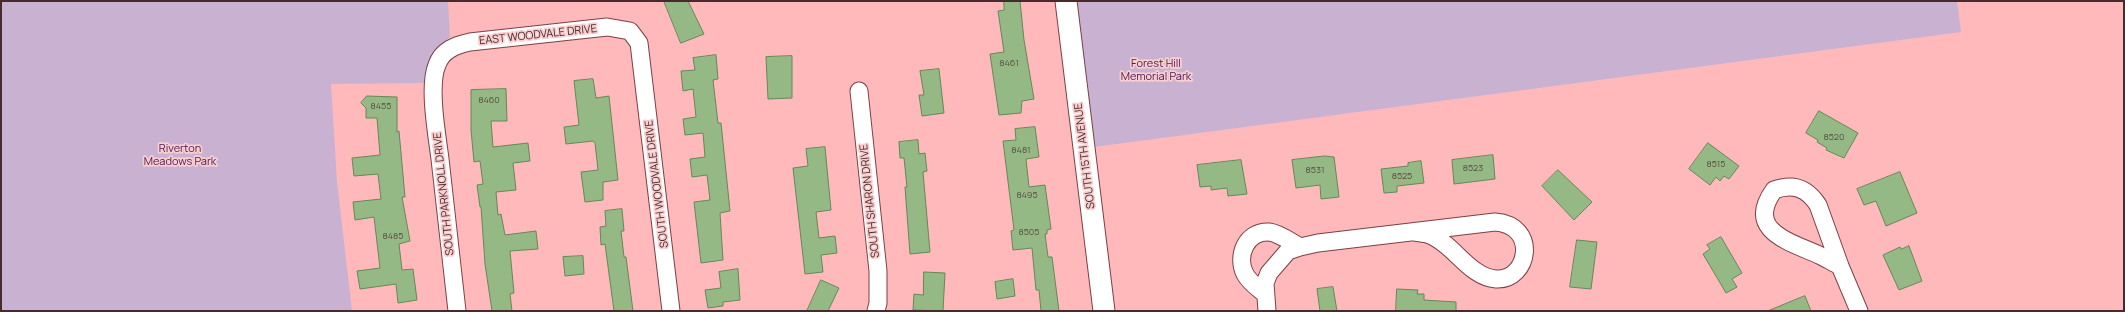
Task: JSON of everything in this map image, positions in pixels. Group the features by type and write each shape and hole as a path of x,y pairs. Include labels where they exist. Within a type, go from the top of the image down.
{"street":[{"name":"SOUTH 15TH AVENUE","path":"1066,1 1104,311"},
{"name":"EAST WOODVALE DRIVE","path":"434,77 440,58 445,52 458,44 608,27 630,31 639,43 642,57"},
{"name":"SOUTH WOODVALE DRIVE","path":"642,57 671,311"},
{"name":"SOUTH PARKNOLL DRIVE","path":"434,77 435,115 457,311"},
{"name":"SOUTH SHARON DRIVE","path":"859,91 878,270 878,303 876,311"},
{"path":"1840,266 1822,256 1781,239 1769,229 1765,208 1774,190 1782,187 1795,186 1813,197 1818,205 1840,266 1859,311"},
{"path":"1267,311 1265,283 1277,262 1288,251 1318,243 1495,222 1514,226 1522,237 1524,244 1521,265 1515,273 1507,277 1496,279 1487,277 1476,271 1430,235 1414,232"},
{"path":"1265,294 1250,282 1245,274 1242,254 1245,244 1258,234 1270,232 1300,247"}],"green space":[{"name":"Riverton Meadows Park","path":"1,1 448,1 450,37 441,46 433,58 427,70 426,83 331,84 337,182 352,311 1,311"},
{"name":"Forest Hill Memorial Park","path":"1077,1 1957,1 1961,32 1094,147"}],"building":[{"path":"664,1 688,1 704,34 681,43"},
{"path":"1004,1 1020,1 1024,40 1034,99 1022,101 1021,113 999,115 990,54 1004,52 998,11 1004,10"},
{"path":"716,55 718,79 713,80 718,123 721,123 730,211 720,213 723,260 701,263 694,202 710,200 707,175 692,177 690,159 705,157 703,133 685,135 683,119 696,117 693,89 683,91 681,71 695,70 693,58"},
{"path":"792,56 792,98 768,99 766,57"},
{"path":"939,69 944,113 922,116 919,95 924,95 920,71"},
{"path":"593,79 596,98 609,96 618,180 603,182 603,200 585,202 581,172 598,170 595,143 593,141 566,144 564,127 579,125 574,81"},
{"path":"506,89 507,121 491,121 493,147 528,143 530,161 513,163 516,190 496,192 498,215 501,214 505,235 536,231 538,249 510,251 514,293 510,294 512,311 492,311 485,264 481,207 477,185 483,184 480,161 474,162 471,130 471,90"},
{"path":"367,96 397,97 397,132 399,131 405,197 402,197 410,241 399,244 402,270 413,269 417,300 398,303 396,284 360,289 357,271 380,268 374,217 355,220 353,202 381,199 378,174 354,176 352,158 380,155 377,118 366,118 366,108 361,103"},
{"path":"1819,111 1858,133 1844,158 1826,150 1827,148 1817,142 1818,140 1806,133"},
{"path":"1035,127 1039,157 1026,159 1029,187 1045,185 1051,229 1047,230 1047,234 1045,234 1048,257 1052,257 1059,311 1041,311 1039,290 1036,290 1032,248 1013,250 1011,231 1014,230 1003,141 1016,140 1015,129"},
{"path":"918,140 919,154 925,153 927,171 923,172 930,252 910,254 905,187 907,187 904,158 900,158 899,142"},
{"path":"1708,143 1739,166 1729,179 1724,176 1720,181 1716,177 1710,185 1689,169"},
{"path":"825,147 831,210 816,212 819,238 835,236 837,253 821,255 823,272 805,274 793,168 808,166 806,149"},
{"path":"1493,155 1495,179 1454,184 1452,160"},
{"path":"1325,156 1334,157 1339,197 1321,199 1320,185 1296,188 1292,160"},
{"path":"1241,160 1247,194 1228,196 1227,188 1211,190 1211,186 1200,187 1197,165"},
{"path":"1421,161 1424,183 1397,186 1397,192 1384,193 1381,169 1408,166 1408,163"},
{"path":"1558,170 1592,202 1574,220 1542,186"},
{"path":"1900,172 1917,213 1886,226 1876,201 1864,205 1857,189"},
{"path":"622,209 624,231 621,231 633,311 614,311 605,244 601,245 600,227 606,226 605,211"},
{"path":"1721,237 1742,273 1732,279 1737,287 1726,293 1703,254 1710,249 1707,245"},
{"path":"1577,240 1597,242 1591,289 1570,287"},
{"path":"1909,246 1922,281 1899,290 1883,255 1900,247 1901,249"},
{"path":"583,256 584,274 565,276 563,257"},
{"path":"738,269 740,300 723,302 723,306 708,308 705,290 721,288 719,272"},
{"path":"924,272 945,273 943,311 913,310 914,294 923,295"},
{"path":"1013,279 1015,296 997,299 995,282"},
{"path":"821,280 839,288 828,311 807,311"},
{"path":"1333,287 1337,311 1320,311 1317,289"},
{"path":"1397,289 1418,290 1417,294 1424,294 1424,300 1456,302 1456,311 1396,311"},
{"path":"1805,296 1811,311 1768,311"}]}
